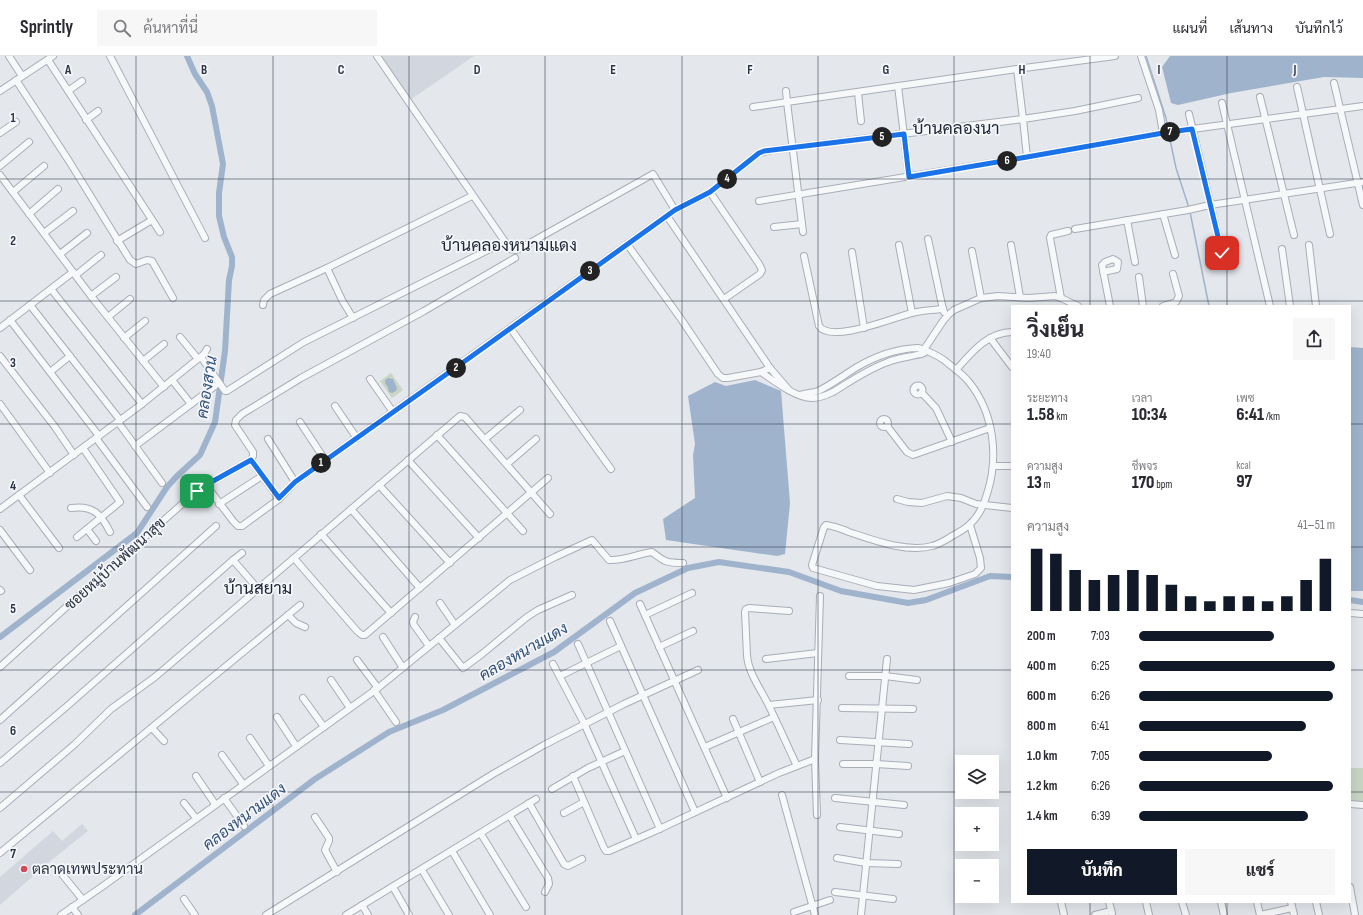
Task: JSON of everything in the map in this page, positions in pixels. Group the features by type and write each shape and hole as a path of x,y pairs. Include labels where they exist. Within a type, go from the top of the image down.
{"street":[{"path":"9,56 22,76"},
{"path":"110,56 204,238"},
{"path":"377,56 472,196 510,249 519,249 653,174 675,210"},
{"path":"752,107 1115,56"},
{"path":"1141,56 1167,133"},
{"path":"0,91 51,58 68,91 86,120 160,232"},
{"path":"1017,70 1027,157"},
{"path":"16,80 69,161 130,260 134,264 148,260 153,262 173,298"},
{"path":"68,91 82,82"},
{"path":"1334,83 1360,183 1363,205"},
{"path":"898,86 909,177"},
{"path":"1297,87 1330,234"},
{"path":"786,91 803,232"},
{"path":"858,93 861,121"},
{"path":"1260,96 1294,235"},
{"path":"206,485 234,523 238,526 242,526 279,498 295,482 325,460 675,210 710,192 759,153 764,151 1074,112 1138,98"},
{"path":"1222,103 1270,305"},
{"path":"759,201 1192,129 1363,106"},
{"path":"86,120 98,111"},
{"path":"1189,114 1222,253"},
{"path":"0,133 16,122"},
{"path":"0,166 29,142"},
{"path":"13,192 44,166"},
{"path":"0,175 91,296 164,387"},
{"path":"1061,298 1050,238 1051,235 1072,230 1190,210 1210,205 1360,183"},
{"path":"29,214 58,189"},
{"path":"710,192 762,270 760,274 724,299"},
{"path":"263,306 264,300 270,294 327,268 472,196"},
{"path":"44,233 73,211"},
{"path":"1163,214 1175,255"},
{"path":"667,216 770,368 783,381 789,390"},
{"path":"118,241 152,220"},
{"path":"1128,220 1135,262"},
{"path":"774,227 802,224"},
{"path":"60,254 87,232"},
{"path":"928,239 946,317"},
{"path":"180,337 215,376 225,391 229,390 304,342 504,242"},
{"path":"627,244 681,319 718,374 723,378 728,378 761,372 770,368"},
{"path":"898,245 912,313"},
{"path":"1011,245 1020,297"},
{"path":"1309,245 1316,305"},
{"path":"1282,248 1290,305"},
{"path":"972,251 981,298"},
{"path":"852,252 864,328"},
{"path":"0,328 51,288 101,255"},
{"path":"804,256 819,326 824,331 840,332 864,328 924,310 943,309"},
{"path":"279,498 251,460 253,452 235,425 236,420 242,414 302,378 424,311 515,258"},
{"path":"327,268 342,300 353,318"},
{"path":"1103,272 1110,305"},
{"path":"1168,305 1176,302 1179,296 1173,274"},
{"path":"91,296 116,277"},
{"path":"1139,277 1143,305"},
{"path":"51,288 142,404"},
{"path":"925,352 946,317 954,310 981,298 998,296 1035,298 1051,296 1061,298 1076,305"},
{"path":"108,317 130,299"},
{"path":"30,304 119,421 162,483"},
{"path":"10,320 98,437 147,507"},
{"path":"124,338 145,321"},
{"path":"511,328 611,469"},
{"path":"956,370 973,351 990,338 1003,332 1011,332"},
{"path":"990,338 1011,367"},
{"path":"143,361 164,344"},
{"path":"0,509 164,387 206,353 207,349"},
{"path":"761,372 781,386 800,395 813,398 826,395 876,366 896,359 925,352 940,358 969,381 985,408 992,440 993,466 990,485 983,505 970,524 932,546 920,547 890,544 826,525 824,527 812,566 816,569 877,586 901,589 914,590 949,583 976,574 981,568 980,558 970,524"},
{"path":"0,356 55,427 74,455"},
{"path":"50,372 70,356"},
{"path":"370,379 393,412"},
{"path":"172,380 191,404"},
{"path":"135,446 215,386"},
{"path":"922,393 936,408 952,442"},
{"path":"0,404 50,473"},
{"path":"335,406 356,438"},
{"path":"485,439 520,410"},
{"path":"1,806 75,744 112,709 154,677 458,417 465,417 550,514"},
{"path":"300,422 325,460"},
{"path":"887,426 911,455 918,454 990,428"},
{"path":"438,435 523,532"},
{"path":"268,439 295,482"},
{"path":"507,464 536,439"},
{"path":"77,537 119,503 120,500 83,448"},
{"name":"ซอยหมู่บ้านพัฒนาสุข","path":"0,667 189,497 206,485 251,460"},
{"path":"408,460 479,538"},
{"path":"993,466 1011,466"},
{"path":"219,504 262,476"},
{"path":"294,558 360,634 364,636 548,478"},
{"path":"379,485 450,563"},
{"path":"19,495 59,548"},
{"path":"896,499 922,503 942,496 947,496 961,498 976,504 1011,508"},
{"path":"71,508 86,508 102,517 110,532"},
{"path":"351,510 420,588"},
{"path":"0,720 216,526"},
{"path":"87,529 96,541"},
{"path":"0,530 30,570"},
{"path":"321,534 391,613"},
{"path":"61,915 376,689 516,576 592,540 609,560 622,559 640,553 652,552 664,561 683,563"},
{"path":"0,763 242,553"},
{"path":"234,560 258,588"},
{"path":"645,615 692,592"},
{"path":"439,638 463,668 532,613 572,595"},
{"path":"817,815 815,759 820,596"},
{"path":"440,603 455,625"},
{"path":"640,604 727,798"},
{"path":"0,853 300,605"},
{"path":"789,611 749,608 746,609 745,612 748,662 796,766"},
{"path":"1351,613 1363,614"},
{"path":"288,615 296,623 305,627"},
{"path":"415,617 412,622 429,646"},
{"path":"610,621 696,812"},
{"path":"659,647 693,631"},
{"path":"383,637 403,668"},
{"path":"578,644 660,829"},
{"path":"560,676 621,646"},
{"path":"766,659 818,653"},
{"path":"357,660 396,722"},
{"path":"861,915 887,660"},
{"path":"553,664 584,723 636,839"},
{"path":"266,915 510,764 584,723 698,670"},
{"path":"850,676 885,676 917,680"},
{"path":"331,680 350,708"},
{"path":"303,698 324,727"},
{"path":"769,705 818,700"},
{"path":"842,708 913,709"},
{"path":"276,717 296,746"},
{"path":"705,747 774,717"},
{"path":"733,720 760,782"},
{"path":"152,728 164,742"},
{"path":"250,738 269,766"},
{"path":"840,740 909,744"},
{"path":"552,789 573,776 625,751"},
{"path":"222,755 243,784"},
{"path":"573,776 606,851 612,850 660,829 779,773 815,759"},
{"path":"843,764 908,766"},
{"path":"196,776 215,804"},
{"path":"782,795 815,915"},
{"path":"224,798 244,826"},
{"path":"835,798 904,805"},
{"path":"346,915 481,834 536,799"},
{"path":"564,813 584,802"},
{"path":"184,803 196,818"},
{"path":"530,804 564,864 570,866 582,859"},
{"path":"1351,804 1363,805"},
{"path":"315,816 329,840 325,850 337,872"},
{"path":"510,816 548,878 549,884 545,892"},
{"path":"840,827 869,832 899,834"},
{"path":"481,834 526,907"},
{"path":"452,851 490,915"},
{"path":"837,858 866,863 898,864"},
{"path":"422,870 449,915"},
{"path":"61,873 83,900"},
{"path":"393,887 409,915"},
{"path":"835,892 862,894 893,899"},
{"path":"1351,893 1355,915"},
{"path":"184,899 195,915"},
{"path":"794,912 830,900"},
{"path":"1061,903 1064,915"},
{"path":"1095,915 1112,913 1109,903"},
{"path":"1146,903 1150,915"},
{"path":"1182,903 1186,915"},
{"path":"1221,903 1224,915"},
{"path":"1257,903 1260,915 1292,905 1294,915"},
{"path":"1316,903 1319,915"},
{"path":"362,905 368,915"},
{"path":"72,907 78,915"}],"shaded area":[{"path":"375,56 474,56 407,102"},
{"name":"ตลาดเทพประทาน","path":"82,824 88,831 49,862 0,905 0,877 53,831 62,841"}],"green space":[{"path":"391,373 403,390 392,398 380,381"},
{"path":"1351,768 1363,768 1363,802 1351,800"}],"water":[{"path":"1170,56 1363,56 1363,78 1324,77 1231,93 1178,105 1171,103 1162,67"},
{"path":"1351,347 1363,348 1363,591 1351,591"},
{"path":"388,378 393,379 397,388 396,391 392,393 389,392 385,383 385,380"},
{"path":"755,380 781,391 790,503 785,554 777,556 666,540 663,519 695,498 693,455 695,444 688,396 715,382 726,386"}],"waterway":[{"name":"คลองสวน","path":"0,637 137,533 167,487 200,455 215,422 225,351 229,280 232,257 224,237 219,216 219,193 223,164 212,106 207,92 195,74 187,56"},
{"path":"1146,56 1166,118 1168,131"},
{"path":"1169,135 1176,168 1189,208"},
{"path":"1190,212 1209,305"},
{"name":"คลองหนามแดง","path":"135,915 315,779 389,732 443,710 554,652 635,593 688,568 719,562 789,572 841,591 908,603 926,600 990,576 1011,577"},
{"name":"คลองหนามแดง","path":"1351,600 1363,602"}],"place":[{"name":"ตลาดเทพประทาน","path":"24,869"}],"district":[{"name":"บ้านคลองนา","path":"956,128"},
{"name":"บ้านคลองหนามแดง","path":"509,245"},
{"name":"บ้านสยาม","path":"258,588"}],"route":[{"path":"197,491 251,460 279,498 295,482 675,210 710,192 759,153 764,151 904,134 909,177 1192,129 1222,253"}]}
